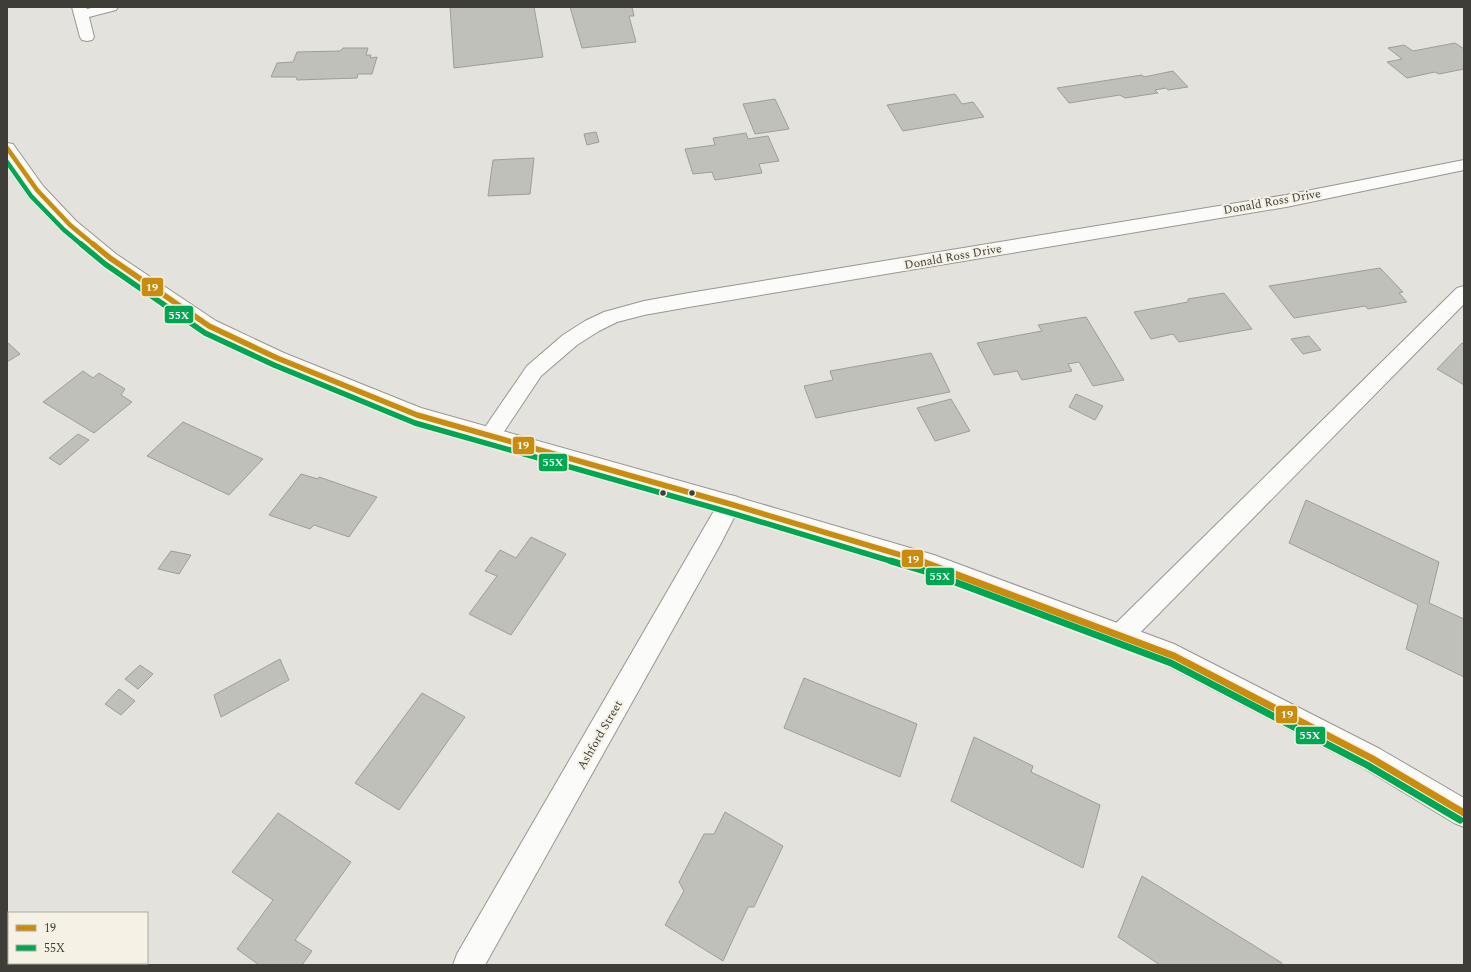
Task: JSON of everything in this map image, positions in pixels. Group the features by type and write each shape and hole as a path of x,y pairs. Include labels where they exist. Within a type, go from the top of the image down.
{"main road":[{"path":"87,37 80,11 111,7"},
{"path":"7,148 37,190 70,225 110,258 209,326 277,358 418,415 730,504 934,565 1174,656 1371,758 1464,813"},
{"name":"Donald Ross Drive","path":"490,436 534,371 570,340 592,326 611,317 689,300 1286,201 1464,165"},
{"path":"1120,636 1464,293"},
{"name":"Ashford Street","path":"468,965 730,504"}],"building":[{"path":"450,7 534,7 543,57 454,68"},
{"path":"570,7 632,7 634,16 629,16 636,42 582,48"},
{"path":"1455,43 1464,49 1464,69 1439,74 1435,72 1407,78 1387,62 1402,59 1388,48 1404,45 1413,51"},
{"path":"343,48 368,48 366,55 371,55 370,58 377,57 372,74 358,74 357,78 297,80 296,77 271,77 277,63 293,62 297,52 340,51"},
{"path":"1173,71 1188,87 1168,90 1166,88 1155,90 1158,93 1125,98 1120,95 1069,103 1057,88 1142,75 1144,77"},
{"path":"955,94 962,104 973,102 984,117 903,131 887,105"},
{"path":"775,99 789,129 755,134 743,104"},
{"path":"596,132 599,142 587,145 584,134"},
{"path":"746,133 748,139 768,136 779,161 759,164 762,173 715,180 712,172 693,174 685,149 715,145 713,138"},
{"path":"534,158 530,194 488,196 493,160"},
{"path":"1380,268 1403,292 1399,293 1407,302 1368,309 1365,306 1294,318 1269,286"},
{"path":"1224,293 1252,329 1179,342 1173,334 1151,339 1134,312 1188,302 1188,299"},
{"path":"1086,317 1124,380 1093,386 1079,362 1068,364 1072,371 1022,380 1017,371 994,375 977,343 1042,331 1038,325"},
{"path":"1309,336 1321,350 1303,354 1291,339"},
{"path":"7,342 20,354 7,362"},
{"path":"1462,343 1464,344 1464,385 1437,369"},
{"path":"931,353 950,392 816,418 804,386 833,380 830,371"},
{"path":"83,371 93,378 99,373 125,389 121,395 132,402 94,433 43,402"},
{"path":"1076,394 1103,406 1095,420 1069,407"},
{"path":"951,399 970,431 935,441 917,408"},
{"path":"183,422 263,459 229,495 147,456"},
{"path":"78,434 89,440 60,465 49,458"},
{"path":"301,474 318,479 319,477 377,497 349,537 314,525 310,529 269,515"},
{"path":"1306,500 1439,562 1429,603 1464,619 1464,677 1406,649 1418,605 1289,543"},
{"path":"531,537 566,554 511,635 469,614 497,576 485,571 500,550 516,558"},
{"path":"171,551 191,555 179,574 158,569"},
{"path":"280,659 289,680 221,717 214,695"},
{"path":"140,665 153,674 138,689 125,679"},
{"path":"804,678 917,724 900,777 784,728"},
{"path":"119,689 135,701 121,715 105,704"},
{"path":"422,693 465,717 399,810 355,783"},
{"path":"974,737 1033,766 1031,772 1100,805 1083,868 951,801"},
{"path":"725,812 783,846 754,907 748,907 723,961 665,925 684,891 679,882 704,834 714,834"},
{"path":"278,813 351,862 295,940 312,951 302,965 259,965 237,949 273,900 232,872"},
{"path":"1142,876 1282,963 1281,965 1160,965 1118,937"}],"transit line":[{"name":"19","path":"7,148 37,190 70,225 110,258 209,326 277,358 417,415 730,504 934,565 1174,656 1371,758 1464,813"},
{"name":"55X","path":"7,162 31,196 64,230 105,264 205,333 274,365 415,423 728,512 931,573 1171,663 1367,765 1460,820"}]}
